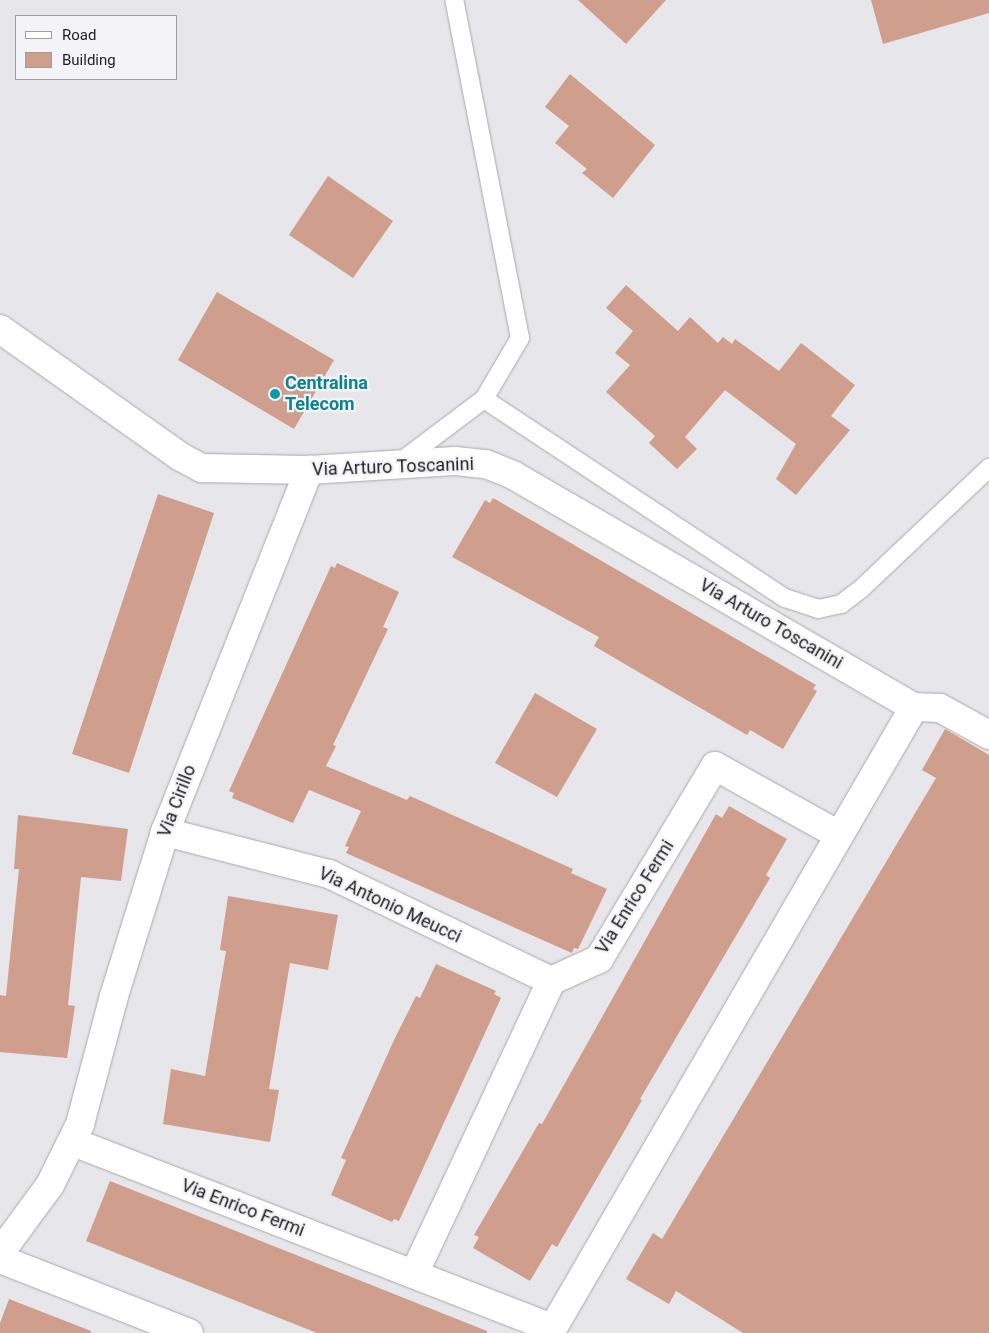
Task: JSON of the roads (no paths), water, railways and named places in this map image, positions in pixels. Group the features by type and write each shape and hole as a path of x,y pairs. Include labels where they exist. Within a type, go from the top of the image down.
{"street":[{"name":"Via Arturo Toscanini","path":"0,329 181,457 202,468 310,470 455,461 486,464 513,475 914,707"},
{"name":"Via Cirillo","path":"0,1253 50,1185 73,1142 165,832 310,470"},
{"path":"914,707 940,708 989,735"},
{"name":"Via Enrico Fermi","path":"73,1142 414,1274 551,1330 914,707"},
{"name":"Via Enrico Fermi","path":"551,981 599,959 715,766 839,836"},
{"name":"Via Antonio Meucci","path":"165,832 329,874 551,981"},
{"path":"414,1274 551,981"},
{"path":"0,1259 189,1333"}],"lane":[{"path":"395,466 484,399 520,338 454,0"},
{"path":"484,399 785,598 818,609 841,604 862,588 989,468"}],"place":[{"name":"Centralina Telecom","path":"275,394"}]}
